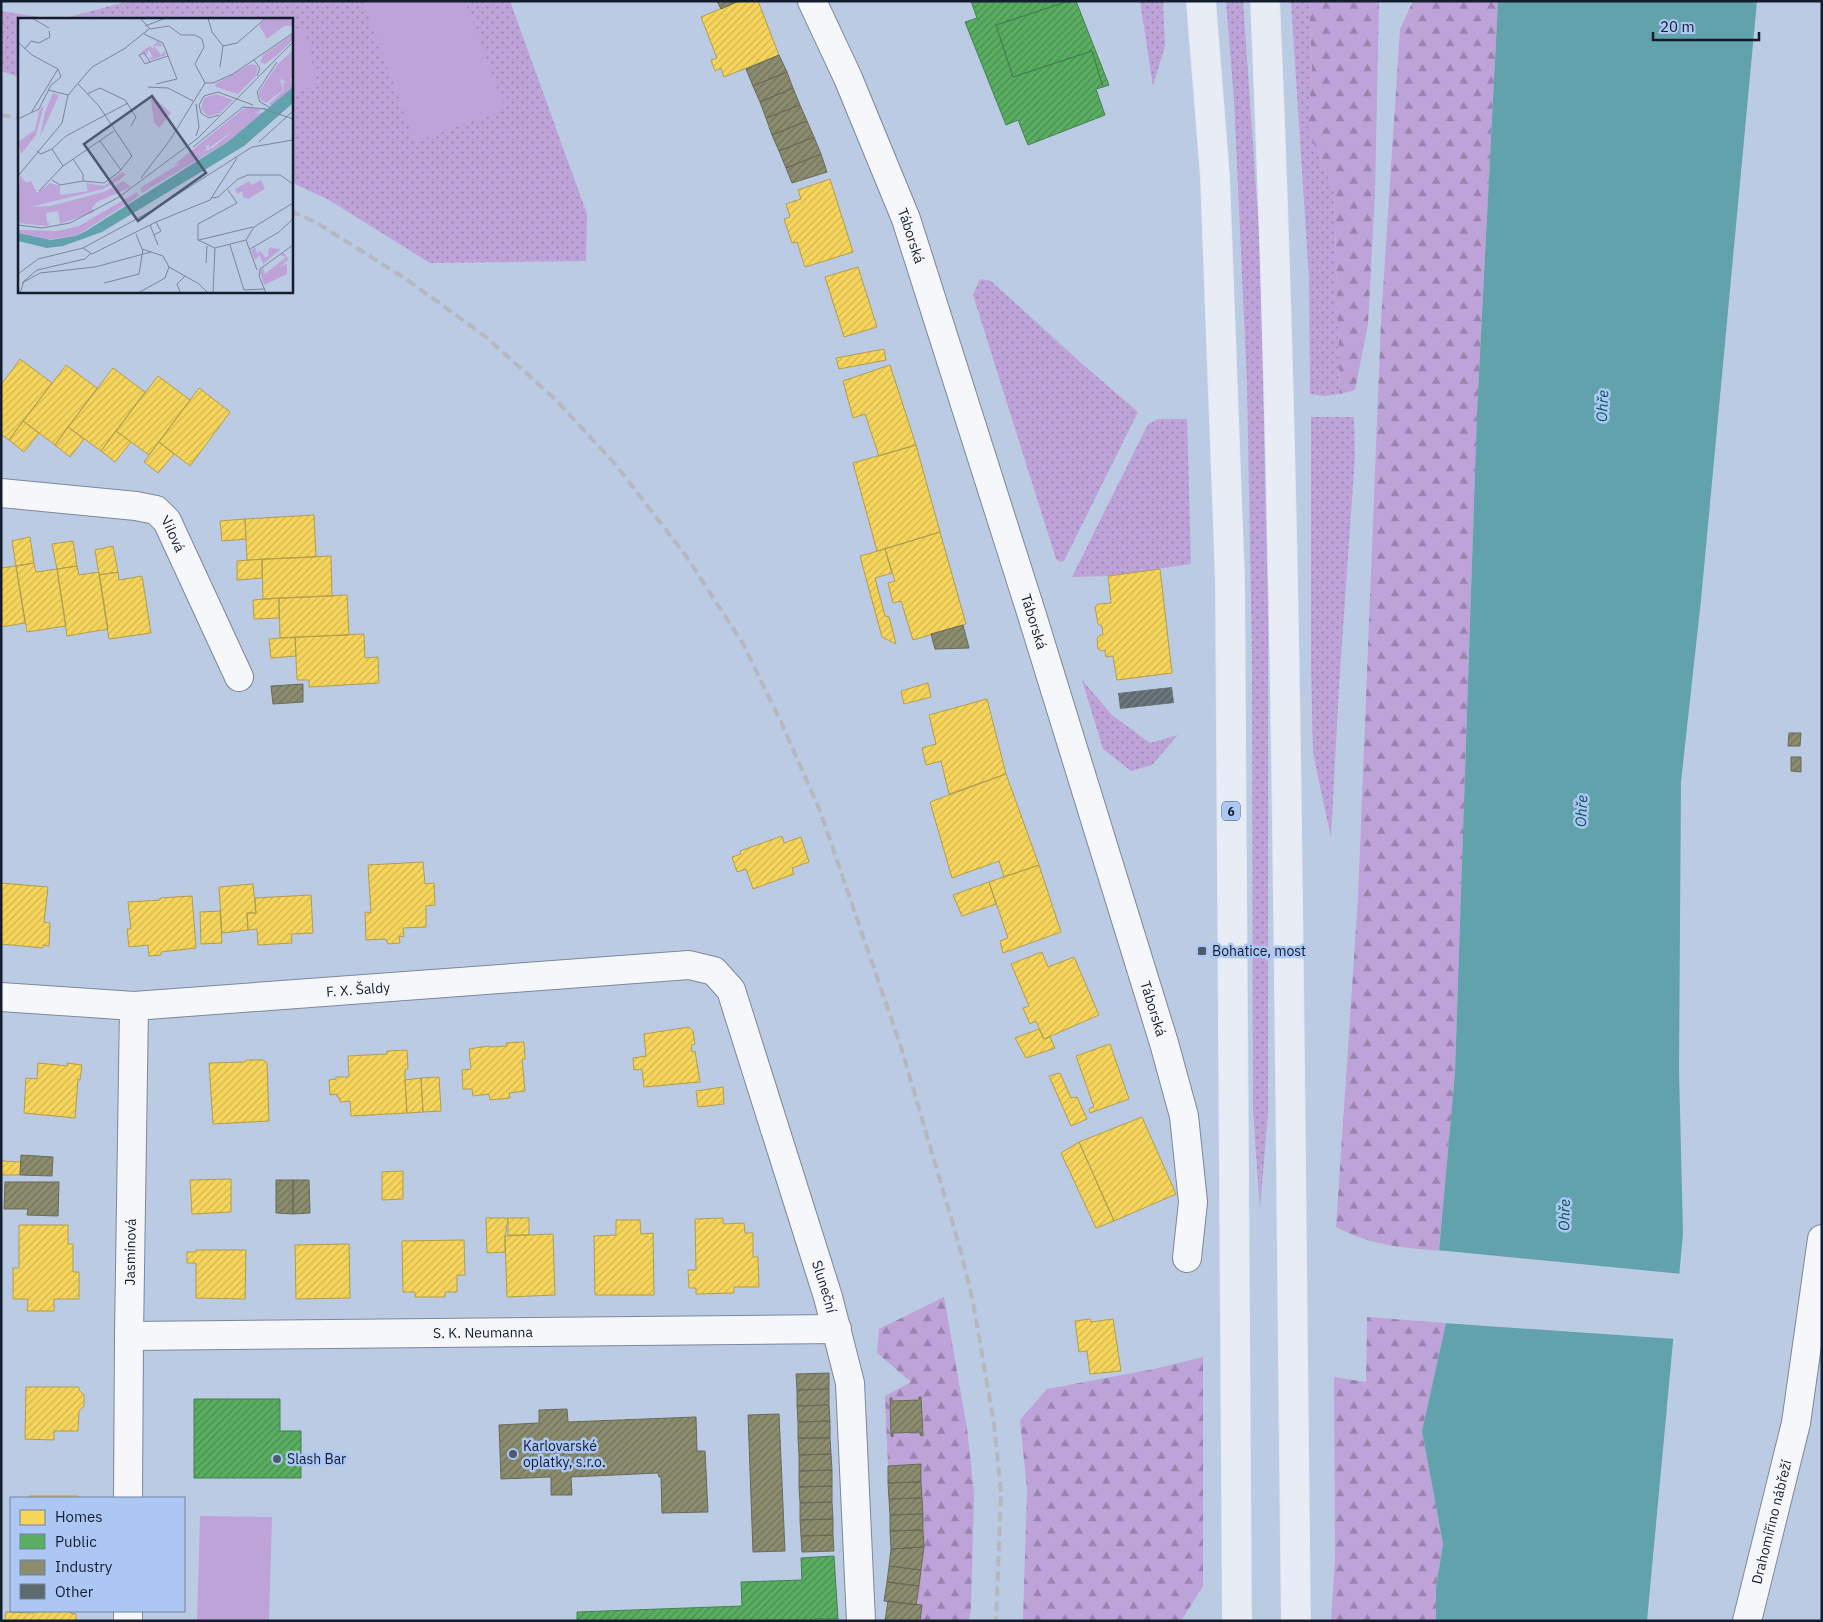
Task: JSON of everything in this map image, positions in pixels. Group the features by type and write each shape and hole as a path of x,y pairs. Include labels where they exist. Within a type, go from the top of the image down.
{"highway":[{"name":"6","path":"1201,1 1215,177 1230,580 1237,1621"},
{"path":"1265,1 1272,169 1283,577 1296,1621"}],"street":[{"name":"Táborská","path":"812,1 848,78 906,219 1031,612 1164,1042 1184,1116 1193,1202 1187,1258"},
{"name":"Vilová","path":"1,493 136,506 156,510 167,521 239,677"},
{"name":"F. X. Šaldy","path":"1,997 134,1006 689,965 714,971"},
{"name":"Sluneční","path":"714,971 731,990 836,1328 850,1383 861,1621"},
{"name":"Jasmínová","path":"128,1497 134,1006"},
{"name":"Drahomířino nábřeží","path":"1747,1621 1796,1423 1822,1239"},
{"name":"S. K. Neumanna","path":"129,1336 836,1328"}],"green space":[{"path":"129,1 510,1 587,214 586,261 430,263 329,200 292,182 292,18 65,18"},
{"path":"363,1 465,1 505,109 415,142"},
{"path":"1140,1 1163,1 1165,46 1153,86"},
{"path":"1226,1 1243,1 1260,245 1268,613 1268,1113 1260,1210 1253,1111 1252,654 1247,383 1234,100"},
{"path":"1291,1 1309,1 1312,67 1309,132 1334,190 1340,394 1324,396 1310,394 1309,279"},
{"path":"1309,1 1379,1 1375,194 1368,324 1355,390 1340,394 1334,190 1308,130 1312,67"},
{"path":"1413,1 1498,1 1477,412 1455,1072 1439,1251 1399,1247 1374,1242 1336,1227 1358,898 1381,321 1400,29"},
{"path":"1,11 46,18 18,18 18,77 1,71"},
{"path":"305,27 317,87 292,90 292,30"},
{"path":"980,279 991,281 1138,412 1064,561 1060,562 1056,559 973,295"},
{"path":"1311,417 1354,417 1355,456 1331,838 1313,753"},
{"path":"1158,419 1187,419 1191,564 1108,576 1072,577 1148,424"},
{"path":"1082,680 1112,715 1150,743 1178,735 1152,765 1131,771 1103,749"},
{"path":"944,1297 967,1428 974,1493 971,1607 969,1621 914,1621 924,1547 921,1464 888,1466 885,1396 911,1382 877,1353 879,1329"},
{"path":"1367,1317 1446,1323 1422,1431 1443,1544 1436,1588 1436,1621 1331,1621 1335,1559 1334,1377 1366,1382"},
{"path":"1203,1357 1203,1586 1181,1621 1023,1621 1027,1490 1020,1420 1047,1389 1154,1369"},
{"path":"200,1516 272,1517 269,1621 197,1621"}],"water":[{"name":"Ohře","path":"1498,1 1757,1 1701,600 1681,782 1679,1069 1683,1234 1647,1621 1436,1621 1436,1588 1443,1544 1422,1431 1446,1323 1439,1251 1455,1072 1477,412"}],"pier":[{"path":"1436,1250 1682,1274 1676,1339 1443,1323"}],"building: Homes":[{"path":"739,1 758,1 779,55 724,77 721,68 715,71 711,60 717,58 701,17"},
{"path":"830,179 853,252 805,267 797,242 792,243 784,219 790,217 786,204 801,199 798,190"},
{"path":"858,267 877,327 844,337 825,277"},
{"path":"884,349 886,360 839,369 836,358"},
{"path":"20,359 52,383 9,440 1,434 1,385"},
{"path":"66,365 97,388 55,445 23,421"},
{"path":"890,365 916,445 879,456 865,414 853,418 843,381"},
{"path":"113,368 145,392 101,451 68,427"},
{"path":"158,376 190,400 149,455 116,431"},
{"path":"199,388 230,412 190,466 159,442"},
{"path":"23,421 39,433 24,452 9,440"},
{"path":"68,427 84,439 70,457 55,445"},
{"path":"116,431 131,442 115,462 101,451"},
{"path":"159,442 174,454 158,473 144,462"},
{"path":"916,445 940,532 877,551 853,463"},
{"path":"314,515 316,557 247,560 245,519"},
{"path":"245,519 246,539 222,541 220,521"},
{"path":"940,532 966,624 913,640 901,601 893,603 888,583 895,581 885,549"},
{"path":"30,537 34,563 16,566 12,541"},
{"path":"73,541 77,566 57,569 52,544"},
{"path":"113,546 118,572 99,575 95,550"},
{"path":"885,549 892,573 875,578 885,616 889,617 896,644 882,637 860,556"},
{"path":"331,556 332,596 263,599 262,559"},
{"path":"262,559 262,578 237,580 237,561"},
{"path":"34,563 36,572 57,569 66,626 27,632 16,566"},
{"path":"16,566 25,623 1,627 1,568"},
{"path":"77,566 79,575 99,572 108,629 67,636 57,569"},
{"path":"1160,569 1172,673 1117,680 1113,656 1106,657 1105,650 1098,649 1097,639 1100,635 1103,635 1102,626 1098,624 1095,607 1098,604 1111,603 1108,576"},
{"path":"118,572 119,580 142,576 151,633 109,639 99,575"},
{"path":"347,595 349,635 280,638 279,598"},
{"path":"279,598 279,618 254,619 253,600"},
{"path":"364,634 365,658 378,657 379,683 309,687 309,680 297,680 295,637"},
{"path":"295,637 296,656 271,658 269,639"},
{"path":"928,683 931,697 904,704 901,691"},
{"path":"987,699 1006,774 949,794 941,761 926,765 922,748 936,744 929,715"},
{"path":"1006,774 1039,865 1004,877 999,861 952,878 930,802"},
{"path":"782,836 784,843 801,837 809,862 792,868 794,874 753,889 746,869 737,872 732,857 741,854 740,851"},
{"path":"423,862 425,884 434,883 435,905 426,906 426,927 403,928 404,937 399,936 400,943 388,944 386,939 366,940 365,912 371,913 368,865"},
{"path":"1039,865 1061,932 1003,953 1000,941 1008,938 989,882"},
{"path":"989,882 996,904 962,916 953,895"},
{"path":"1,883 48,887 44,922 50,923 49,946 43,945 43,948 1,944"},
{"path":"253,884 256,913 247,913 248,930 222,933 219,887"},
{"path":"311,895 313,933 291,934 292,943 258,945 257,929 248,930 247,913 256,913 255,898"},
{"path":"192,896 196,948 161,952 161,955 149,956 148,945 129,947 127,929 131,929 128,902"},
{"path":"220,911 222,943 201,944 200,912"},
{"path":"1042,952 1048,967 1074,957 1099,1015 1044,1039 1036,1021 1030,1024 1023,1008 1029,1006 1011,964"},
{"path":"689,1027 693,1031 695,1044 691,1045 692,1052 695,1051 700,1082 644,1087 642,1069 634,1070 633,1058 646,1056 644,1034"},
{"path":"1039,1029 1044,1039 1050,1037 1055,1048 1026,1058 1015,1038"},
{"path":"524,1042 525,1059 522,1059 525,1091 509,1093 510,1098 490,1100 489,1094 473,1096 472,1089 463,1089 462,1070 471,1069 469,1049 507,1046 506,1043"},
{"path":"1110,1044 1129,1099 1090,1113 1089,1109 1094,1107 1076,1056"},
{"path":"407,1050 408,1069 405,1069 405,1080 407,1113 351,1116 350,1101 340,1102 337,1094 330,1095 329,1080 336,1079 336,1077 349,1077 348,1056 387,1054 387,1051"},
{"path":"246,1060 263,1060 267,1063 269,1121 213,1124 209,1063 245,1062"},
{"path":"38,1063 68,1066 67,1063 82,1065 80,1080 78,1079 75,1118 24,1113 26,1078 37,1079"},
{"path":"1060,1073 1071,1098 1077,1097 1087,1119 1071,1126 1049,1076"},
{"path":"439,1077 441,1111 423,1112 421,1078"},
{"path":"421,1078 423,1112 407,1113 405,1080"},
{"path":"723,1087 724,1104 698,1107 696,1091"},
{"path":"1142,1117 1176,1194 1114,1221 1079,1142"},
{"path":"1079,1142 1114,1221 1096,1228 1061,1153"},
{"path":"1,1161 21,1162 20,1175 1,1175"},
{"path":"403,1171 403,1199 382,1200 382,1172"},
{"path":"231,1179 231,1212 192,1214 190,1180"},
{"path":"486,1218 508,1218 505,1252 487,1253"},
{"path":"508,1218 529,1218 529,1235 508,1235"},
{"path":"723,1218 723,1224 744,1223 745,1233 753,1233 753,1257 758,1257 759,1287 734,1287 734,1293 696,1294 696,1288 689,1288 688,1270 696,1270 695,1219"},
{"path":"616,1220 640,1220 641,1234 653,1233 654,1295 595,1295 594,1236 616,1235"},
{"path":"19,1225 68,1225 68,1244 73,1244 73,1272 79,1272 79,1299 54,1299 54,1311 27,1311 28,1299 13,1299 13,1268 19,1268"},
{"path":"553,1234 555,1295 507,1297 505,1236"},
{"path":"464,1240 465,1275 457,1275 457,1292 445,1292 445,1297 415,1297 415,1292 403,1292 402,1241"},
{"path":"349,1244 350,1298 296,1299 295,1245"},
{"path":"196,1250 246,1250 245,1299 196,1298 196,1263 187,1263 187,1252 196,1252"},
{"path":"1090,1319 1091,1322 1113,1319 1121,1371 1090,1374 1087,1351 1079,1352 1075,1321"},
{"path":"26,1387 79,1387 79,1390 84,1395 84,1406 79,1411 78,1431 54,1431 54,1440 25,1439"},
{"path":"29,1496 78,1496 78,1497"},
{"path":"6,1612 70,1612 76,1614 76,1621 5,1621"}],"building: Public":[{"path":"971,1 1069,1 996,25 1013,77 1092,51 1103,87 1096,89 1105,115 1028,145 1018,120 1006,125 965,22 977,18"},
{"path":"1069,1 1076,1 1109,85 1103,87 1092,51 1013,77 996,25"},
{"path":"194,1399 280,1399 280,1431 301,1431 301,1478 194,1478"},
{"path":"834,1556 838,1619 815,1619 815,1621 577,1621 577,1612 742,1606 741,1582 802,1580 801,1558"}],"building: Industry":[{"path":"717,1 739,1 721,9"},
{"path":"779,55 787,72 753,86 746,69"},
{"path":"787,72 793,88 760,102 753,86"},
{"path":"793,88 800,105 766,118 760,102"},
{"path":"800,105 807,121 772,135 766,118"},
{"path":"807,121 814,137 779,151 772,135"},
{"path":"814,137 821,154 786,168 779,151"},
{"path":"821,154 827,172 792,183 786,168"},
{"path":"963,625 969,648 935,649 931,634"},
{"path":"303,684 303,702 273,704 271,686"},
{"path":"1789,733 1801,733 1800,746 1788,746"},
{"path":"1791,757 1801,757 1801,772 1791,771"},
{"path":"21,1155 53,1157 52,1176 20,1175"},
{"path":"276,1180 293,1180 293,1214 276,1213"},
{"path":"293,1180 309,1180 310,1213 293,1214"},
{"path":"5,1182 59,1182 58,1216 27,1215 28,1209 4,1209"},
{"path":"829,1373 829,1389 797,1390 796,1374"},
{"path":"829,1389 829,1405 797,1406 797,1390"},
{"path":"919,1397 921,1397 923,1436 920,1435 920,1432 893,1433 893,1437 891,1436 890,1398 892,1398 892,1401 919,1400"},
{"path":"829,1405 830,1421 798,1422 797,1406"},
{"path":"567,1409 568,1422 696,1417 697,1451 705,1451 708,1512 662,1513 661,1477 659,1477 658,1473 571,1477 572,1495 551,1495 551,1477 501,1479 499,1425 539,1423 539,1410"},
{"path":"779,1414 785,1551 753,1552 748,1415"},
{"path":"830,1421 830,1438 798,1438 798,1422"},
{"path":"798,1438 830,1438 831,1454 799,1455"},
{"path":"831,1454 832,1470 799,1471 799,1455"},
{"path":"921,1464 921,1482 888,1483 888,1466"},
{"path":"832,1470 832,1486 799,1487 799,1471"},
{"path":"921,1482 922,1498 889,1499 888,1483"},
{"path":"832,1486 832,1502 800,1503 799,1487"},
{"path":"922,1498 923,1514 890,1515 889,1499"},
{"path":"832,1502 833,1519 800,1520 800,1503"},
{"path":"923,1514 923,1530 890,1531 890,1515"},
{"path":"833,1519 833,1535 801,1536 800,1520"},
{"path":"923,1530 924,1547 891,1549 890,1531"},
{"path":"833,1535 834,1551 802,1552 801,1536"},
{"path":"924,1547 921,1570 889,1566 891,1549"},
{"path":"889,1566 921,1570 919,1586 887,1582"},
{"path":"887,1582 919,1586 916,1605 884,1601"},
{"path":"888,1601 922,1605 920,1621 885,1621"}],"building: Other":[{"path":"1172,687 1174,703 1120,709 1118,693"}],"railway":[{"path":"1,115 18,118"},
{"path":"292,211 317,223 406,279 486,337 556,400 615,464 686,556 742,642 781,722 820,811 901,1047 961,1252 973,1302 994,1424 1001,1492 996,1621"}],"place":[{"name":"Bohatice, most","path":"1202,951"},
{"name":"Karlovarské oplatky, s.r.o.","path":"513,1454"},
{"name":"Slash Bar","path":"277,1459"}]}
